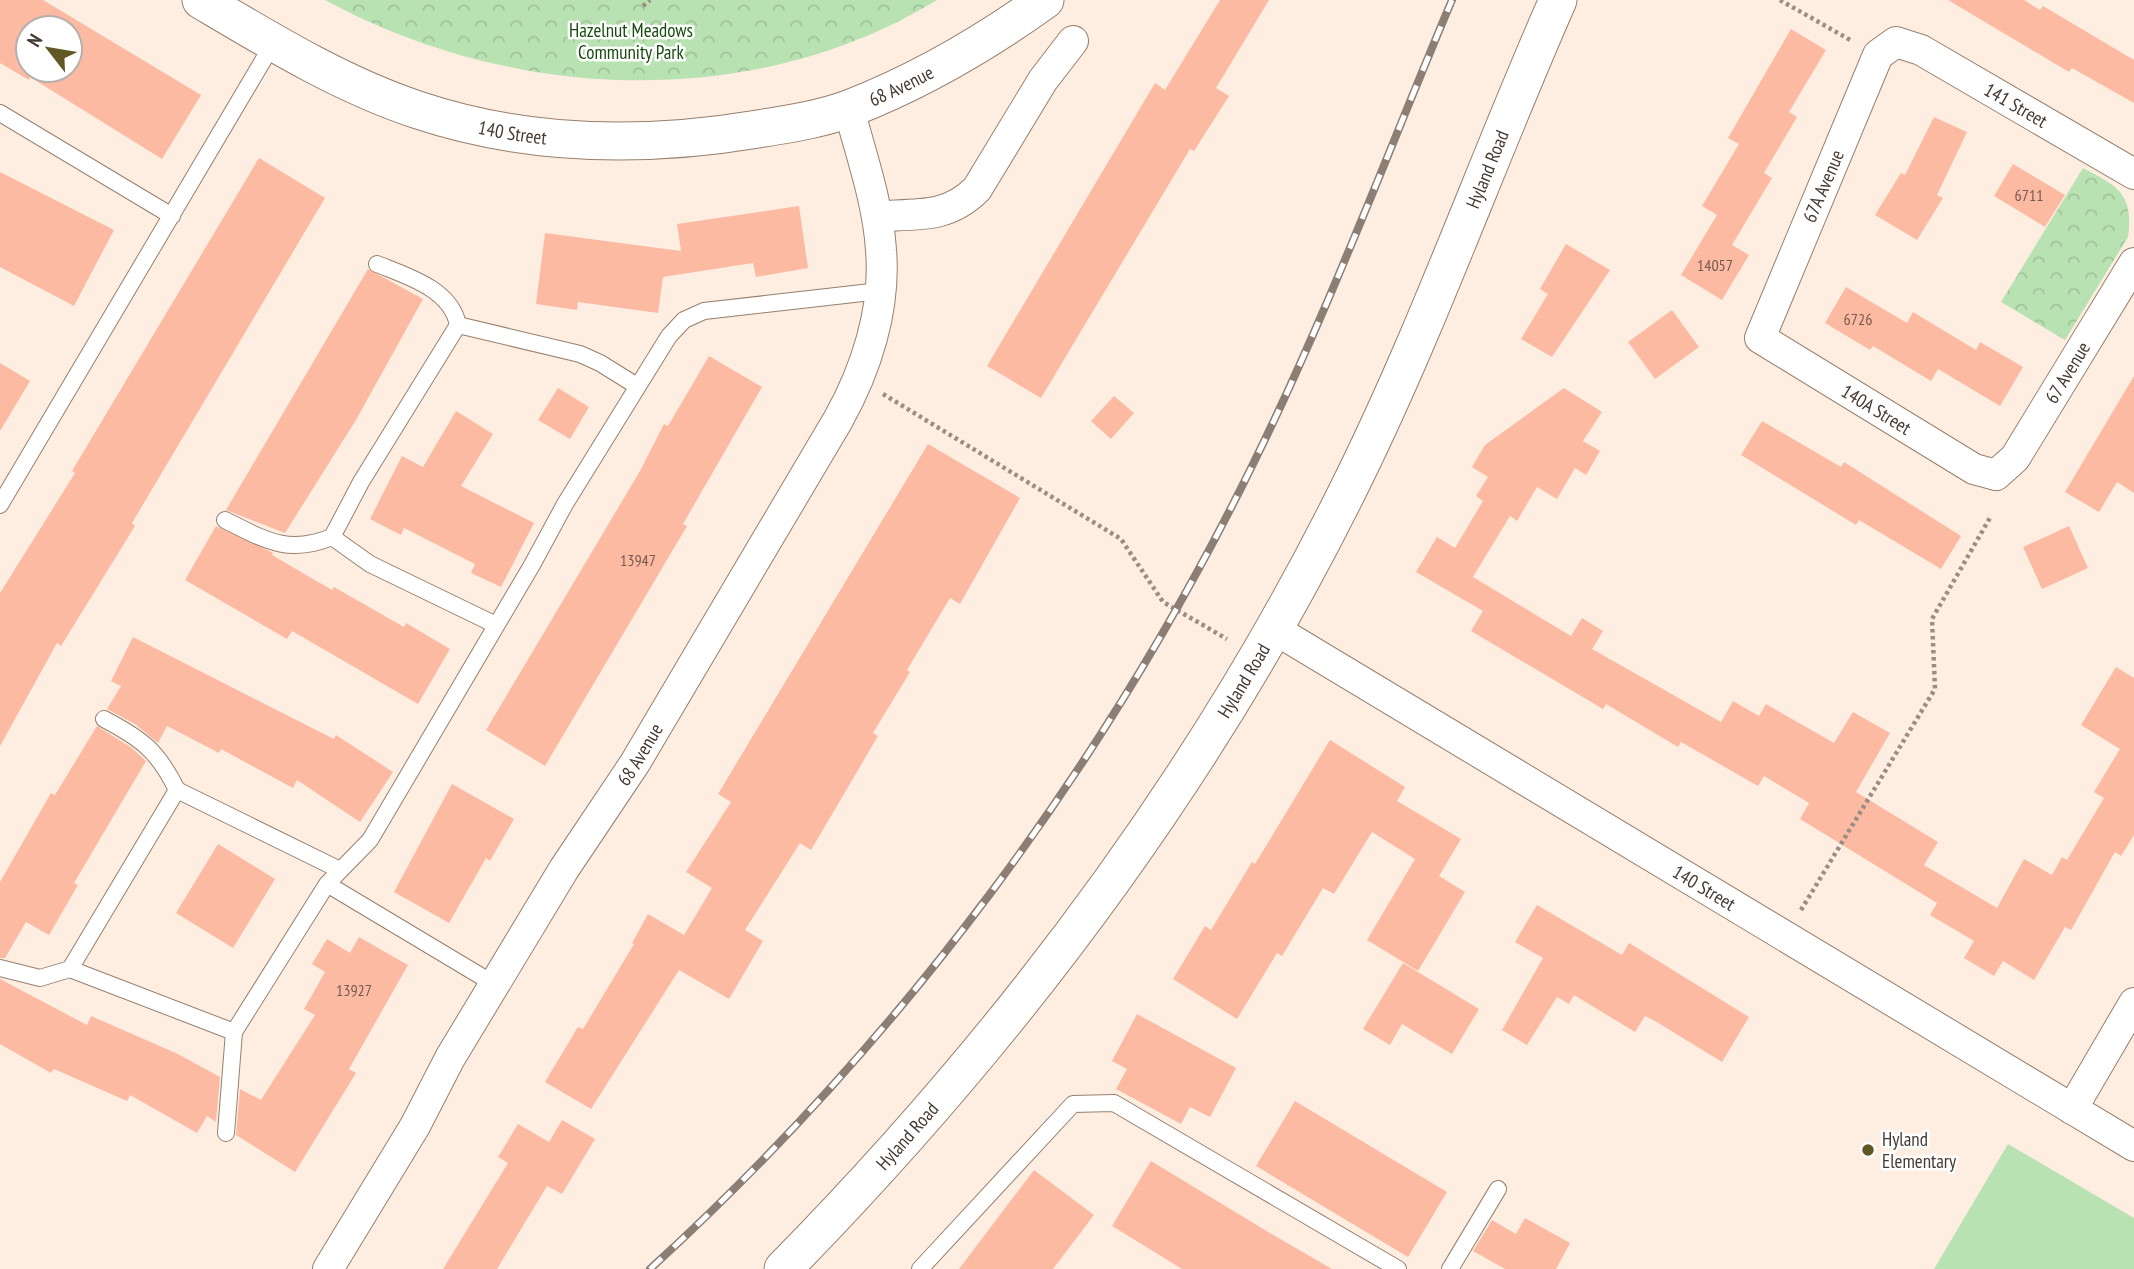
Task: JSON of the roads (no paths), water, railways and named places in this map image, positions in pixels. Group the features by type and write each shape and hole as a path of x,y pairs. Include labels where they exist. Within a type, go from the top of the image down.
{"street":[{"name":"140 Street","path":"201,0 325,70 417,110 513,134 569,141 626,143 731,134 849,108"},
{"name":"68 Avenue","path":"328,1269 415,1126 450,1058 564,869 635,762 849,400 867,356 880,291 881,252 877,216 849,108 909,83 975,47 1045,0"},
{"name":"Hyland Road","path":"783,1269 849,1201 978,1056 1059,953 1162,807 1274,629 1347,492 1380,423 1558,0"},
{"path":"877,216 948,211 964,203 977,189 1044,80 1073,41"},
{"name":"141 Street","path":"1896,42 1921,50 2134,174"},
{"name":"67A Avenue","path":"1760,338 1878,55 1896,42"},
{"name":"67 Avenue","path":"1996,475 2015,458 2134,263"},
{"name":"140A Street","path":"1760,338 1974,469 1996,475"},
{"name":"140 Street","path":"1274,629 2134,1146"},
{"path":"2071,1109 2134,1003"}],"lane":[{"path":"0,505 274,42"},
{"path":"0,113 172,216"},
{"path":"225,520 279,545 297,547 332,537 361,482 458,325 456,313 438,294 377,264"},
{"path":"226,1133 234,1032 327,884 370,840 669,336 694,313 880,291"},
{"path":"458,325 580,354 637,386"},
{"path":"332,537 370,564 496,625"},
{"path":"104,719 148,746 166,766 177,790 340,870"},
{"path":"70,969 177,790"},
{"path":"327,884 494,985"},
{"path":"0,968 40,978 70,969 234,1032"},
{"path":"920,1269 1073,1104 1114,1102 1398,1269"},
{"path":"1450,1269 1497,1189"}],"railway":[{"path":"650,1269 741,1182 829,1090 912,994 990,894 1064,791 1132,684 1196,574 1281,405 1332,291 1452,0"}],"place":[{"name":"Hyland Elementary","path":"1868,1150"}],"park label":[{"name":"Hazelnut Meadows Community Park","path":"631,41"}]}
